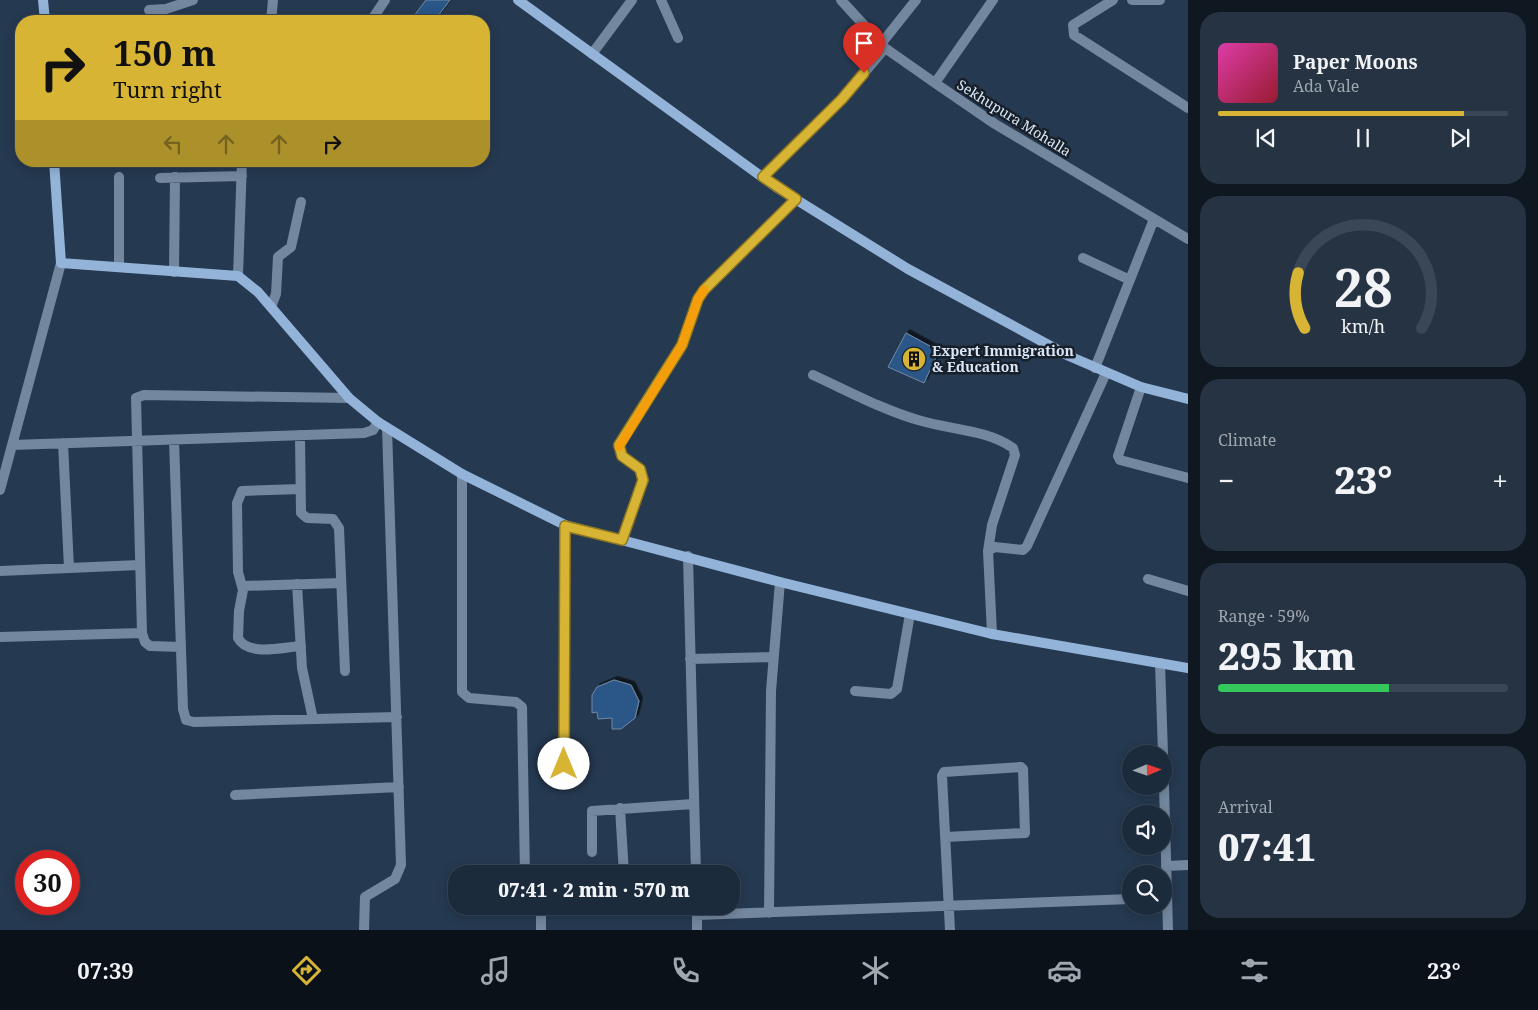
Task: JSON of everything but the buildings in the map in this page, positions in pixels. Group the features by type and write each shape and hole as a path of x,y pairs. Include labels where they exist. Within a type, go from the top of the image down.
{"street":[{"path":"43,0 44,15"},
{"path":"149,10 166,9 193,0"},
{"path":"272,15 273,0"},
{"path":"375,15 385,0"},
{"path":"518,0 763,177 908,269 1069,356 1140,387 1188,399"},
{"path":"592,54 632,0"},
{"path":"661,0 678,38"},
{"name":"Sekhupura Mohalla","path":"841,0 883,46 935,83 995,124 1188,239"},
{"path":"763,177 842,99 916,0"},
{"path":"935,83 993,0"},
{"path":"1113,0 1073,25 1074,35 1188,108"},
{"path":"1132,0 1160,0"},
{"path":"0,490 60,263 54,167"},
{"path":"238,276 242,167"},
{"path":"160,178 242,176"},
{"path":"119,177 119,267"},
{"path":"174,272 175,178"},
{"path":"622,540 643,480 640,469 622,456 619,445 682,345 698,299 704,290 796,199"},
{"path":"271,307 276,299 278,257 291,247 301,202"},
{"path":"1095,368 1154,219"},
{"path":"1083,258 1130,280"},
{"path":"60,263 238,276 248,282 271,307 349,398 382,425 462,474 565,526 688,556 780,582 992,634 1188,668"},
{"path":"988,551 995,547 1023,550 1027,546 1106,373"},
{"path":"812,376 918,420 979,433 999,440 1013,448 1016,455 992,524 988,551 992,634"},
{"path":"1140,387 1118,456 1120,460 1188,478"},
{"path":"181,647 150,646 145,642 142,633 136,398 139,395 349,398"},
{"path":"12,445 364,433 382,425"},
{"path":"364,930 365,897 395,879 401,865 397,717 382,425"},
{"path":"300,435 301,513 304,516 333,520 337,522 339,528 345,671"},
{"path":"174,440 183,709 184,715 189,722 397,717"},
{"path":"63,443 68,568"},
{"path":"462,474 462,692 469,698 516,702 522,707 525,865"},
{"path":"300,489 246,490 239,493 237,503 238,565 243,586 238,622 238,638 241,643 254,649 301,646"},
{"path":"564,764 565,526"},
{"path":"688,556 696,865"},
{"path":"0,571 139,565"},
{"path":"1148,579 1188,591"},
{"path":"769,913 773,657 780,582"},
{"path":"243,586 341,583"},
{"path":"297,584 305,688 313,719"},
{"path":"855,691 891,694 897,689 910,614"},
{"path":"0,637 142,633"},
{"path":"690,659 773,657"},
{"path":"1160,664 1163,745"},
{"path":"946,837 1026,833 1023,769 1021,766 944,772 946,837 950,930"},
{"path":"235,795 399,787"},
{"path":"1164,795 1166,865"},
{"path":"592,852 592,811 693,804"},
{"path":"620,808 623,865"},
{"path":"1172,866 1188,865"},
{"path":"740,912 769,913 949,907 1122,899"},
{"path":"539,915 542,930"},
{"path":"697,915 697,930"},
{"path":"1167,915 1168,930"}],"slow traffic":[{"path":"619,447 682,345 698,299 704,290"}],"place":[{"name":"Expert Immigration & Education","path":"914,359"}],"route":[{"path":"564,764 565,526 622,540 643,480 643,473 622,456 619,451 619,445 682,345 698,299 704,290 796,199 763,177 842,99 864,73"}]}
